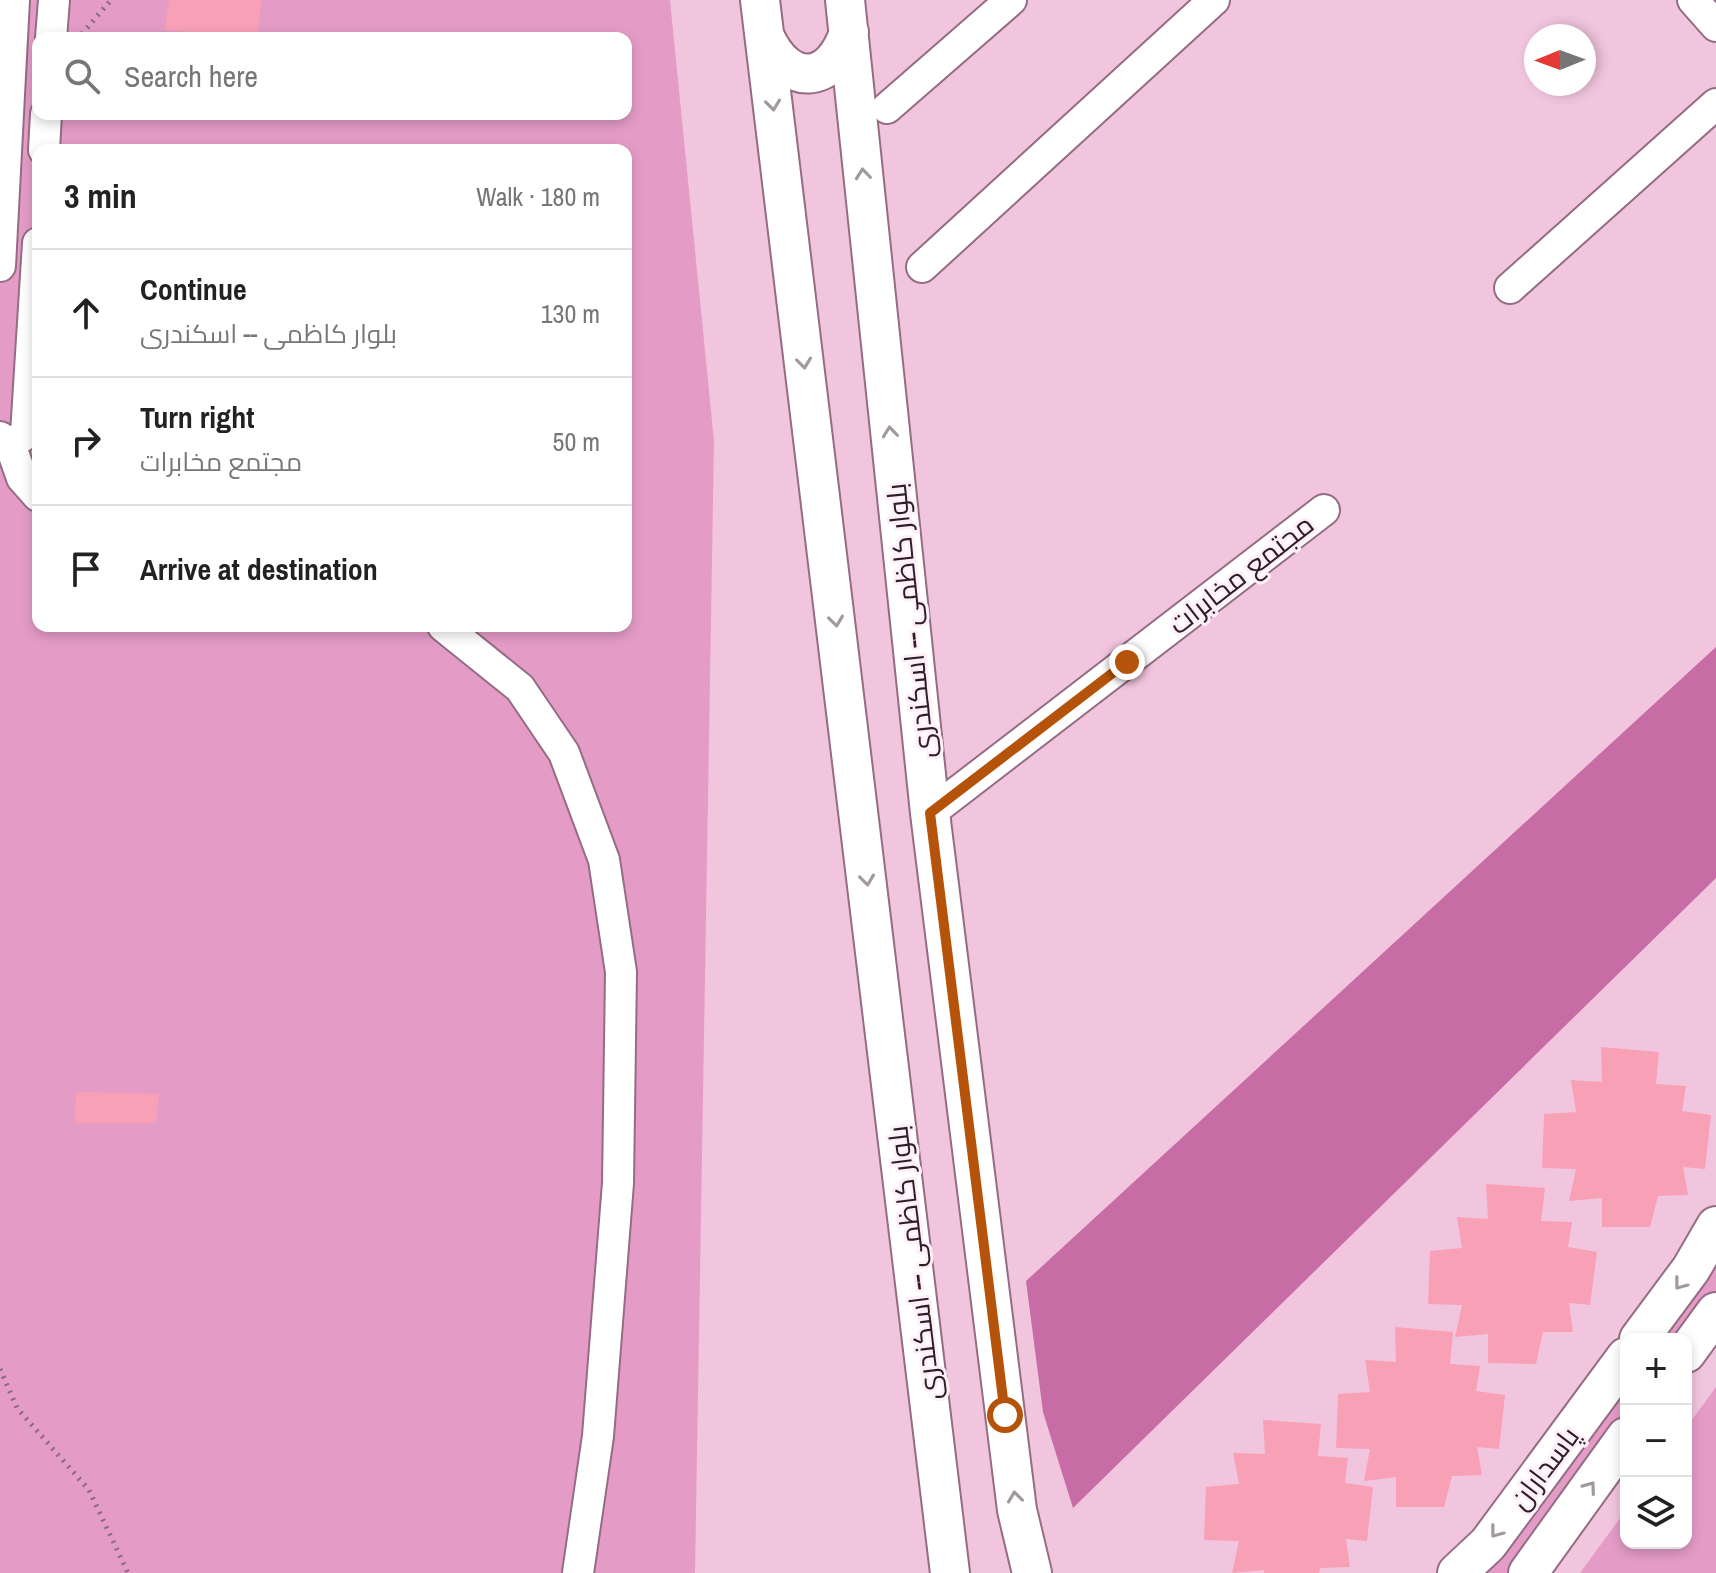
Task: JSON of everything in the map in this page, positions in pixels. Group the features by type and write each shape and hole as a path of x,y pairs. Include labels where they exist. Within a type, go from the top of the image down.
{"street":[{"path":"0,266 14,0"},
{"path":"51,32 54,0"},
{"name":"بلوار کاظمی -- اسکندری","path":"760,0 950,1573"},
{"path":"887,108 1011,0"},
{"path":"922,267 1182,10 1214,0"},
{"path":"1693,0 1716,26"},
{"path":"765,37 775,60 797,73 821,71 841,55 847,16"},
{"name":"بلوار کاظمی -- اسکندری","path":"847,16 930,813 1017,1510 1032,1573"},
{"path":"1510,288 1716,104"},
{"path":"44,144 46,120"},
{"path":"32,338 26,434 5,441 22,478 32,489"},
{"name":"مجتمع مخابرات","path":"930,813 1324,510"},
{"path":"450,632 520,688 564,753 604,860 621,972 618,1183 598,1436 578,1573"},
{"path":"1643,1333 1691,1269 1716,1226"},
{"path":"1692,1345 1716,1312"},
{"name":"پاسداران","path":"1457,1573 1488,1544 1620,1365"},
{"name":"پاسداران","path":"1528,1573 1620,1445"}],"path":[{"path":"84,32 111,0"},
{"path":"0,1369 17,1408 89,1490 128,1573"}],"shaded area":[{"path":"0,0 670,0 714,441 695,1573 0,1573"},
{"path":"1716,647 1716,878 1073,1508 1043,1412 1026,1281"},
{"path":"1716,1244 1716,1290 1685,1333 1655,1333"},
{"path":"1620,1382 1620,1424 1514,1573 1475,1573"},
{"path":"1716,1387 1716,1573 1580,1573 1620,1518 1620,1549 1692,1549 1692,1420"}],"building":[{"path":"169,0 261,0 258,32 165,30"},
{"path":"1601,1047 1659,1052 1656,1084 1686,1086 1682,1111 1711,1115 1705,1169 1683,1167 1688,1195 1658,1196 1650,1227 1602,1227 1602,1198 1569,1201 1576,1169 1542,1168 1544,1114 1576,1112 1571,1080 1602,1082"},
{"path":"76,1092 159,1094 156,1123 75,1123"},
{"path":"1486,1184 1545,1188 1541,1221 1572,1222 1568,1247 1597,1252 1590,1305 1569,1303 1573,1332 1543,1332 1536,1364 1488,1363 1488,1334 1455,1337 1462,1305 1428,1304 1430,1251 1462,1248 1457,1217 1488,1219"},
{"path":"1395,1327 1453,1332 1450,1364 1480,1366 1476,1391 1505,1395 1499,1449 1477,1447 1482,1475 1452,1476 1444,1507 1396,1507 1396,1477 1364,1481 1370,1449 1336,1448 1338,1394 1370,1392 1365,1360 1396,1362"},
{"path":"1263,1420 1321,1424 1318,1456 1348,1458 1345,1483 1373,1487 1367,1541 1346,1539 1350,1567 1320,1568 1319,1573 1264,1573 1264,1570 1232,1573 1239,1541 1204,1540 1206,1487 1239,1484 1233,1453 1265,1454"}],"route":[{"path":"1005,1415 930,813 1127,662"}]}
